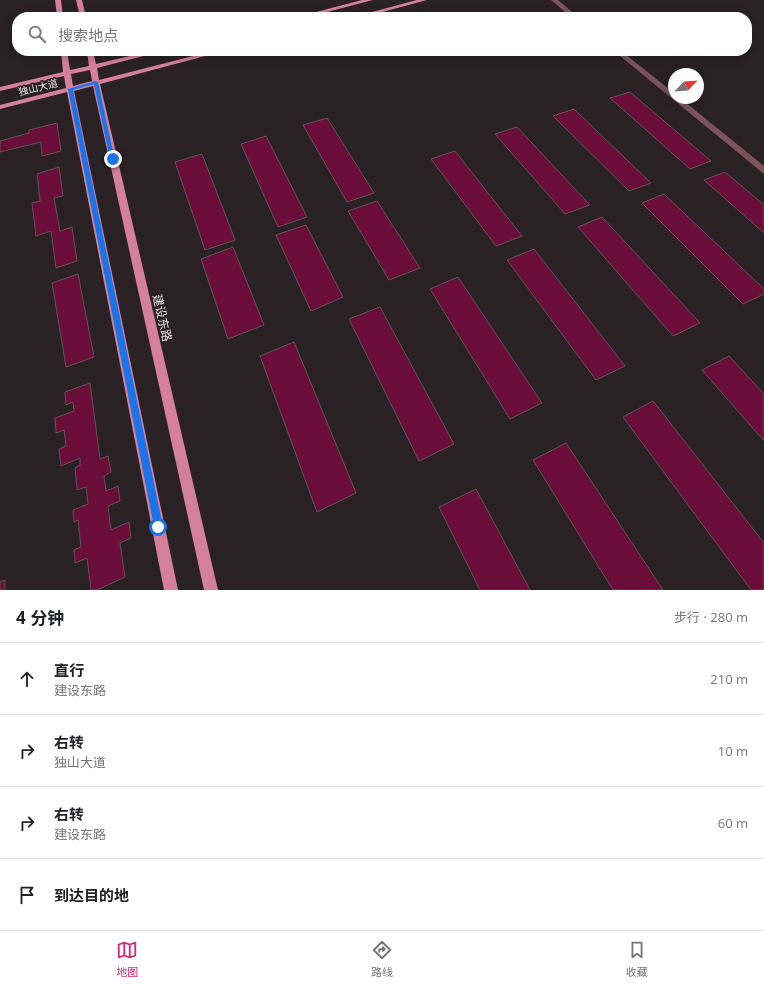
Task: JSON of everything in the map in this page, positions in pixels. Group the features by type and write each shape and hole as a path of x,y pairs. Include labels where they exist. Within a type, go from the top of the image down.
{"main road":[{"path":"58,0 59,12"},
{"path":"79,0 82,12"},
{"path":"321,12 370,0"},
{"path":"376,12 424,0"},
{"path":"65,56 70,89 171,590"},
{"name":"建设东路","path":"91,56 211,590"},
{"name":"独山大道","path":"0,90 139,56"},
{"name":"独山大道","path":"0,107 201,56"}],"street":[{"path":"554,0 569,12"},
{"path":"623,56 668,93"},
{"path":"682,104 764,170"}],"building":[{"path":"630,92 711,161 690,169 610,98"},
{"path":"574,109 651,183 629,191 553,116"},
{"path":"327,118 374,193 347,202 303,125"},
{"path":"57,123 61,151 42,156 41,142 0,152 0,141 29,133 29,130"},
{"path":"517,127 590,205 565,214 495,134"},
{"path":"266,136 307,217 278,227 241,144"},
{"path":"455,151 522,236 496,246 431,159"},
{"path":"202,154 235,240 205,250 175,162"},
{"path":"59,167 63,196 54,198 60,231 72,227 77,261 56,268 51,231 36,236 32,203 40,201 37,174"},
{"path":"725,172 764,205 764,233 704,180"},
{"path":"664,194 764,289 764,294 743,304 642,203"},
{"path":"377,201 420,268 389,280 348,211"},
{"path":"602,217 700,323 673,336 578,227"},
{"path":"306,225 343,297 311,311 276,235"},
{"path":"233,247 264,325 228,339 201,259"},
{"path":"534,249 625,366 596,380 507,260"},
{"path":"78,274 94,357 66,367 52,283"},
{"path":"458,277 542,403 510,419 430,289"},
{"path":"380,307 454,444 419,461 349,319"},
{"path":"294,342 356,493 317,512 260,356"},
{"path":"729,356 764,394 764,441 702,370"},
{"path":"90,383 100,459 108,456 111,472 104,476 106,491 118,486 120,501 108,506 111,530 129,522 131,538 120,543 125,577 97,590 91,590 87,558 75,563 74,550 81,547 78,520 74,522 73,510 88,504 86,487 77,490 75,468 80,465 80,458 61,466 59,449 66,446 64,430 56,433 55,418 74,411 73,402 66,405 65,392"},
{"path":"653,401 764,543 764,590 751,590 623,417"},
{"path":"566,443 663,590 613,590 533,460"},
{"path":"476,489 530,590 480,590 439,507"},
{"path":"5,580 5,590 0,590 0,582"}],"route":[{"path":"113,159 96,82 70,89 158,527"}]}
